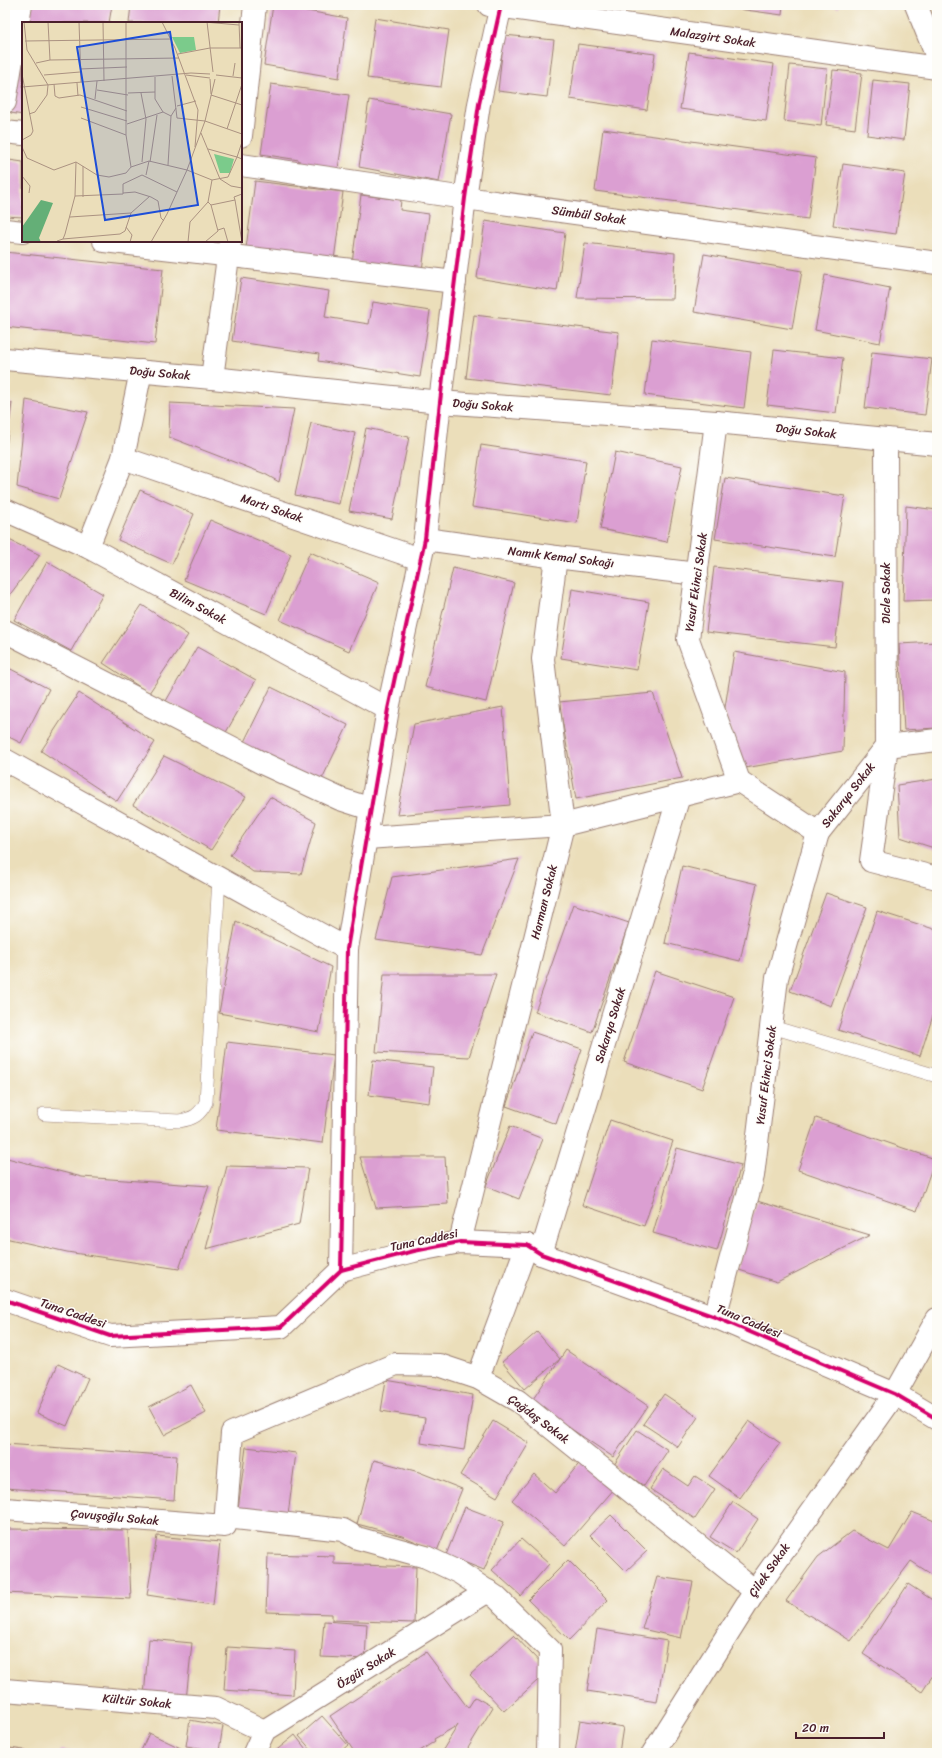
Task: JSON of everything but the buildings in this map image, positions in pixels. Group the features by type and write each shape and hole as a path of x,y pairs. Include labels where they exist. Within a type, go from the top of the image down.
{"street":[{"path":"5,102 21,5"},
{"path":"242,127 255,5"},
{"path":"916,5 937,57"},
{"path":"341,1270 347,949 388,709 422,549 465,198 479,104 497,6"},
{"name":"Malazgirt Sokak","path":"497,6 937,68"},
{"path":"5,132 22,134"},
{"name":"Sümbül Sokak","path":"242,165 465,198 937,263"},
{"path":"5,230 22,232"},
{"path":"122,242 229,248 455,282"},
{"path":"212,378 229,248"},
{"name":"Doğu Sokak","path":"5,359 212,378 440,402 716,422 937,444"},
{"path":"88,547 123,458 141,371"},
{"name":"Yusuf Ekinci Sokak","path":"716,422 688,639 739,781"},
{"name":"Dicle Sokak","path":"886,439 887,746 871,861 937,878"},
{"name":"Martı Sokak","path":"123,458 422,549"},
{"name":"Bilim Sokak","path":"5,510 88,547 388,709"},
{"name":"Namık Kemal Sokağı","path":"422,549 556,557 697,574"},
{"name":"Harman Sokak","path":"460,1242 563,825 543,659 556,557"},
{"path":"5,631 262,763 340,799 371,809"},
{"path":"887,746 937,740"},
{"name":"Sakarya Sokak","path":"739,781 818,833 887,746"},
{"path":"5,760 347,949"},
{"path":"366,838 563,825 739,781"},
{"name":"Sakarya Sokak","path":"478,1378 534,1249 679,796"},
{"name":"Yusuf Ekinci Sokak","path":"714,1317 753,1176 778,978 818,833"},
{"name":"Tuna Caddesi","path":"5,1300 110,1336 281,1326 341,1270 414,1251 460,1242 534,1249 714,1317 895,1394 937,1419"},
{"name":"Çilek Sokak","path":"653,1753 754,1590 895,1394 937,1319"},
{"name":"Çağdaş Sokak","path":"226,1522 232,1433 396,1364 439,1365 478,1378 518,1401 754,1590"},
{"name":"Çavuşoğlu Sokak","path":"5,1509 226,1522"},
{"path":"226,1522 343,1530 357,1538 426,1557 460,1572 488,1591 550,1650 548,1753"},
{"name":"Özgür Sokak","path":"264,1731 488,1591"},
{"name":"Kültür Sokak","path":"5,1690 216,1708 264,1731"},
{"path":"254,1753 264,1731"}],"lane":[{"path":"44,1114 179,1121 189,1120 198,1115 203,1109 206,1102 219,878"},
{"path":"772,1027 937,1076"}],"cycle path":[{"path":"341,1270 347,949 388,709 425,539 465,198 479,104 501,5"},
{"path":"5,1300 110,1336 281,1327 341,1270 414,1251 460,1242 527,1245 541,1254 715,1317 895,1394 937,1419"}]}
